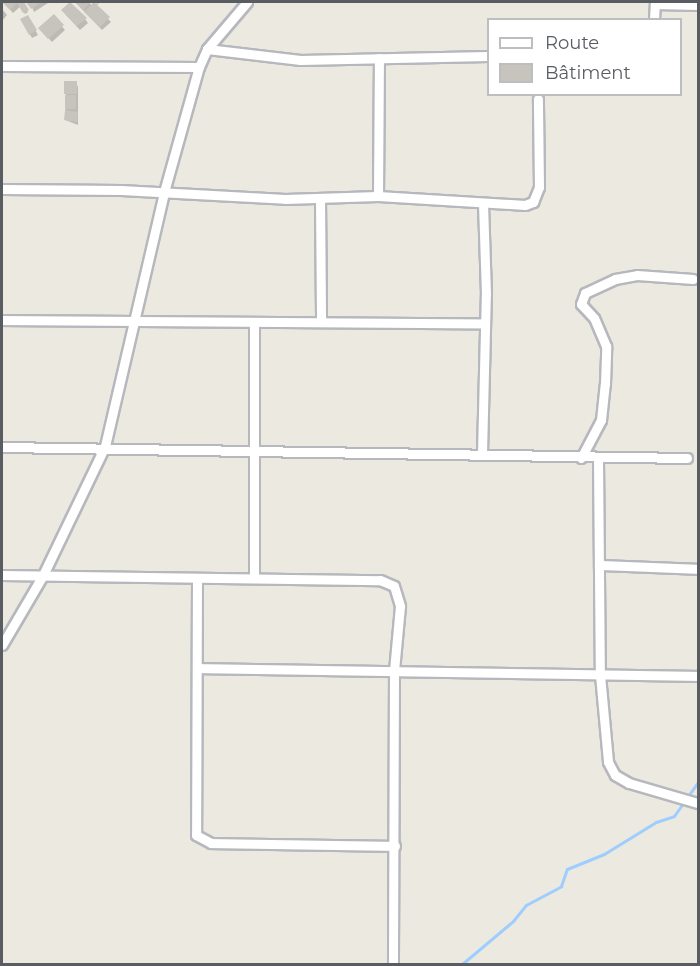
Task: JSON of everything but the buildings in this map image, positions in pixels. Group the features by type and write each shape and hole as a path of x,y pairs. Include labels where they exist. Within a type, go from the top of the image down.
{"street":[{"path":"2,645 43,575 105,446 164,192 199,67 207,49 247,2"},
{"path":"654,18 655,3 699,5"},
{"path":"207,49 268,58 487,56"},
{"path":"378,196 379,58"},
{"path":"2,66 199,67"},
{"path":"2,189 164,192 320,199 378,196 525,205 537,197 538,99"},
{"path":"320,199 321,322"},
{"path":"482,453 485,323 483,204"},
{"path":"580,458 601,420 605,384 606,346 594,318 581,304 585,293 615,279 638,275 693,279"},
{"path":"2,320 485,323"},
{"path":"254,322 256,451 254,578"},
{"path":"2,447 105,446 256,451 482,453 598,459 687,458"},
{"path":"598,459 600,675 605,753 612,771 646,790 699,802"},
{"path":"599,565 699,569"},
{"path":"2,575 380,580 394,586 400,606 394,670 393,964"},
{"path":"197,579 194,823 198,837 211,843 395,846"},
{"path":"196,668 699,676"}],"waterway":[{"path":"462,964 513,921 526,905 561,886 567,869 604,854 656,822 674,816 698,782"}]}
